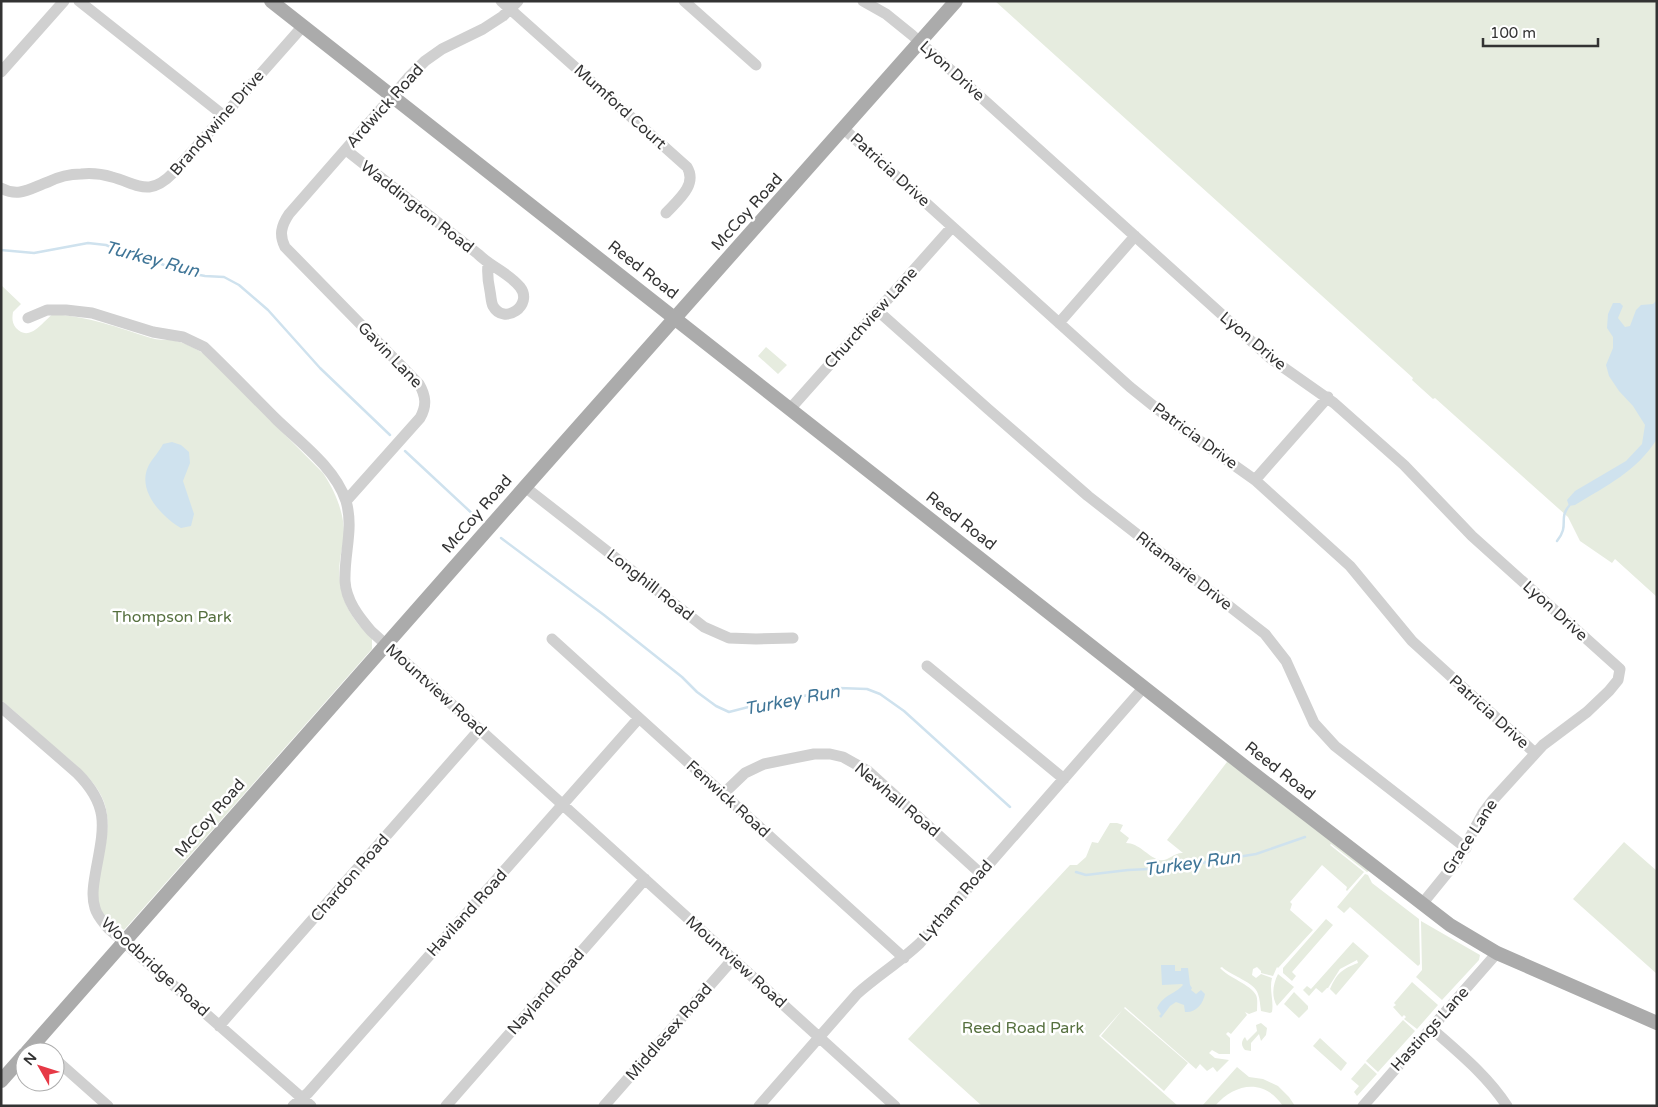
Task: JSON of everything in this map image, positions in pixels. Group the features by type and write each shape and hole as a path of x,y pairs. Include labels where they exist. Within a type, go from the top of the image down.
{"main road":[{"name":"Reed Road","path":"271,1 1450,925 1497,953 1657,1023"},
{"name":"McCoy Road","path":"35,1042 387,645 524,487 956,1"},
{"name":"McCoy Road","path":"1,1082 15,1066"}],"street":[{"path":"1,72 64,1"},
{"path":"79,1 224,115"},
{"path":"501,1 514,5"},
{"path":"684,1 756,65"},
{"name":"Lyon Drive","path":"863,1 886,14 920,43 1270,358 1328,398 1404,465 1472,536 1618,667 1620,674 1618,680 1609,691"},
{"name":"Ardwick Road","path":"281,239 282,226 289,214 425,61 442,49 483,29 503,16 514,5"},
{"name":"Mumford Court","path":"514,5 687,167 690,172 691,182 666,213"},
{"name":"Brandywine Drive","path":"1,188 10,192 25,192 62,177 81,174 100,174 114,177 135,186 155,186 168,178 303,26"},
{"name":"Patricia Drive","path":"844,129 1130,387 1157,409 1255,480 1350,566 1412,641 1535,753"},
{"name":"Waddington Road","path":"346,150 478,254 488,264"},
{"name":"Churchview Lane","path":"790,409 952,227"},
{"path":"1059,323 1135,236"},
{"name":"Gavin Lane","path":"281,239 285,248 420,384 425,393 425,407 420,418 346,501"},
{"name":"Mountview Road","path":"28,318 48,310 92,313 152,332 184,338 204,347 318,459 340,488 346,501 350,531 345,580 353,608 361,619 480,730 895,1106"},
{"name":"Ritamarie Drive","path":"878,311 1088,496 1264,634 1286,661 1314,723 1335,746 1466,848"},
{"path":"1255,480 1328,398"},
{"name":"Longhill Road","path":"524,487 704,628 729,638 792,638"},
{"name":"Fenwick Road","path":"552,639 904,958"},
{"path":"927,666 1064,779"},
{"name":"Lytham Road","path":"759,1106 857,994 871,981 904,958 920,943 1144,687"},
{"name":"Grace Lane","path":"1422,904 1466,848 1483,813 1535,753 1587,712 1609,691"},
{"name":"Woodbridge Road","path":"1,707 77,773 96,796 103,822 103,835 93,889 94,904 100,918 124,942 220,1026 297,1102 311,1106"},
{"name":"Haviland Road","path":"297,1102 639,718"},
{"name":"Chardon Road","path":"220,1026 480,730"},
{"name":"Newhall Road","path":"722,794 744,773 764,764 814,754 830,754 843,757 868,771 980,873"},
{"name":"Nayland Road","path":"446,1106 645,879"},
{"name":"Hastings Lane","path":"1363,1106 1497,953"},
{"name":"Middlesex Road","path":"604,1106 733,959"},
{"path":"1431,1028 1476,1068 1496,1090 1507,1106"},
{"path":"65,1068 108,1106"}],"green space":[{"path":"995,1 1657,1 1657,597 1615,559 1612,563 1580,541 1568,517 1435,398 1433,399 1412,380 1413,378"},
{"name":"Thompson Park","path":"1,285 21,304 13,312 12,318 16,328 21,332 31,332 53,314 67,315 103,323 154,339 180,342 206,355 323,473 335,494 344,526 339,571 342,593 356,622 372,638 372,649 124,930 120,927 117,929 105,917 100,908 98,884 106,844 107,816 100,793 82,771 1,700"},
{"path":"766,347 787,365 778,374 758,356"},
{"name":"Reed Road Park","path":"1226,760 1369,871 1367,872 1331,844 1364,872 1347,891 1347,887 1322,865 1290,902 1292,904 1290,910 1313,930 1277,967 1273,976 1261,973 1257,967 1253,969 1252,975 1256,978 1261,974 1272,978 1272,1012 1261,1011 1259,996 1252,986 1222,967 1220,968 1253,991 1257,997 1257,1011 1249,1014 1245,1012 1247,1015 1231,1034 1228,1032 1226,1034 1230,1038 1230,1054 1219,1054 1212,1050 1209,1053 1215,1058 1229,1060 1217,1072 1213,1067 1207,1071 1200,1064 1196,1069 1125,1007 1099,1036 1178,1106 982,1106 908,1039 1070,865 1077,865 1086,857 1092,842 1098,843 1110,823 1123,825 1120,831 1129,838 1126,843 1139,847 1159,860 1165,860 1183,853 1167,840 1227,762"},
{"path":"1624,842 1657,871 1657,974 1573,899"},
{"path":"1365,874 1368,875 1372,883 1419,919 1420,964 1418,966 1350,907 1344,913 1337,907"},
{"path":"1326,919 1333,925 1292,972 1296,976 1292,981 1283,973 1283,968"},
{"path":"1421,921 1480,955 1479,960 1442,1000 1416,977 1422,970"},
{"path":"1353,942 1369,956 1336,995 1330,989 1335,979 1348,967 1358,963 1357,960 1340,969 1328,988 1322,993 1316,988 1309,996 1303,990 1307,986 1311,989"},
{"path":"1278,974 1294,987 1277,1006 1273,990"},
{"path":"1412,982 1438,1005 1417,1029 1404,1019 1406,1017 1404,1015 1402,1017 1393,1007 1396,1005 1394,1003"},
{"path":"1294,992 1308,1006 1308,1009 1299,1018 1284,1004"},
{"path":"1124,1008 1188,1063 1164,1091 1101,1036"},
{"path":"1403,1020 1415,1031 1378,1072 1366,1061"},
{"path":"1261,1023 1267,1028 1266,1035 1261,1041 1259,1034 1251,1043 1251,1051 1245,1050 1242,1042 1245,1037 1247,1041 1257,1031 1256,1025"},
{"path":"1320,1038 1347,1063 1341,1071 1313,1046"},
{"path":"1365,1063 1377,1074 1357,1096 1354,1092 1359,1086 1351,1079"},
{"path":"1237,1067 1249,1077 1263,1079 1278,1086 1295,1106 1283,1106 1267,1091 1249,1087 1231,1092 1215,1106 1202,1106"}],"water":[{"path":"1657,300 1657,439 1640,460 1620,477 1575,505 1569,506 1567,500 1575,491 1626,461 1642,444 1645,425 1633,406 1619,391 1609,376 1606,365 1613,348 1613,337 1607,328 1608,314 1613,303 1620,303 1623,306 1618,318 1625,327 1630,326 1636,310 1641,305 1653,304"},
{"path":"172,442 181,445 189,452 190,463 183,481 194,514 191,526 181,528 166,517 153,502 146,485 145,476 149,464 163,444"},
{"path":"1161,965 1175,965 1175,971 1181,971 1181,968 1188,968 1191,990 1196,994 1201,990 1205,994 1203,1001 1198,1007 1192,1011 1185,1012 1184,1005 1176,1002 1170,1006 1161,1018 1159,1016 1161,1014 1157,1008 1160,1003 1183,985 1162,985"}],"waterway":[{"name":"Turkey Run","path":"1,250 34,253 88,243 106,245 138,259 159,263 179,271 205,276 224,277 239,285 268,310 320,368 390,435"},
{"name":"Turkey Run","path":"405,451 477,518"},
{"name":"Turkey Run","path":"1557,541 1563,531 1564,515 1569,506"},
{"name":"Turkey Run","path":"501,538 604,615 716,706 729,712 772,701 839,688 867,689 880,694 904,711 1010,807"},
{"name":"Turkey Run","path":"1076,872 1086,875 1128,870 1171,868 1256,854 1305,837"}]}
